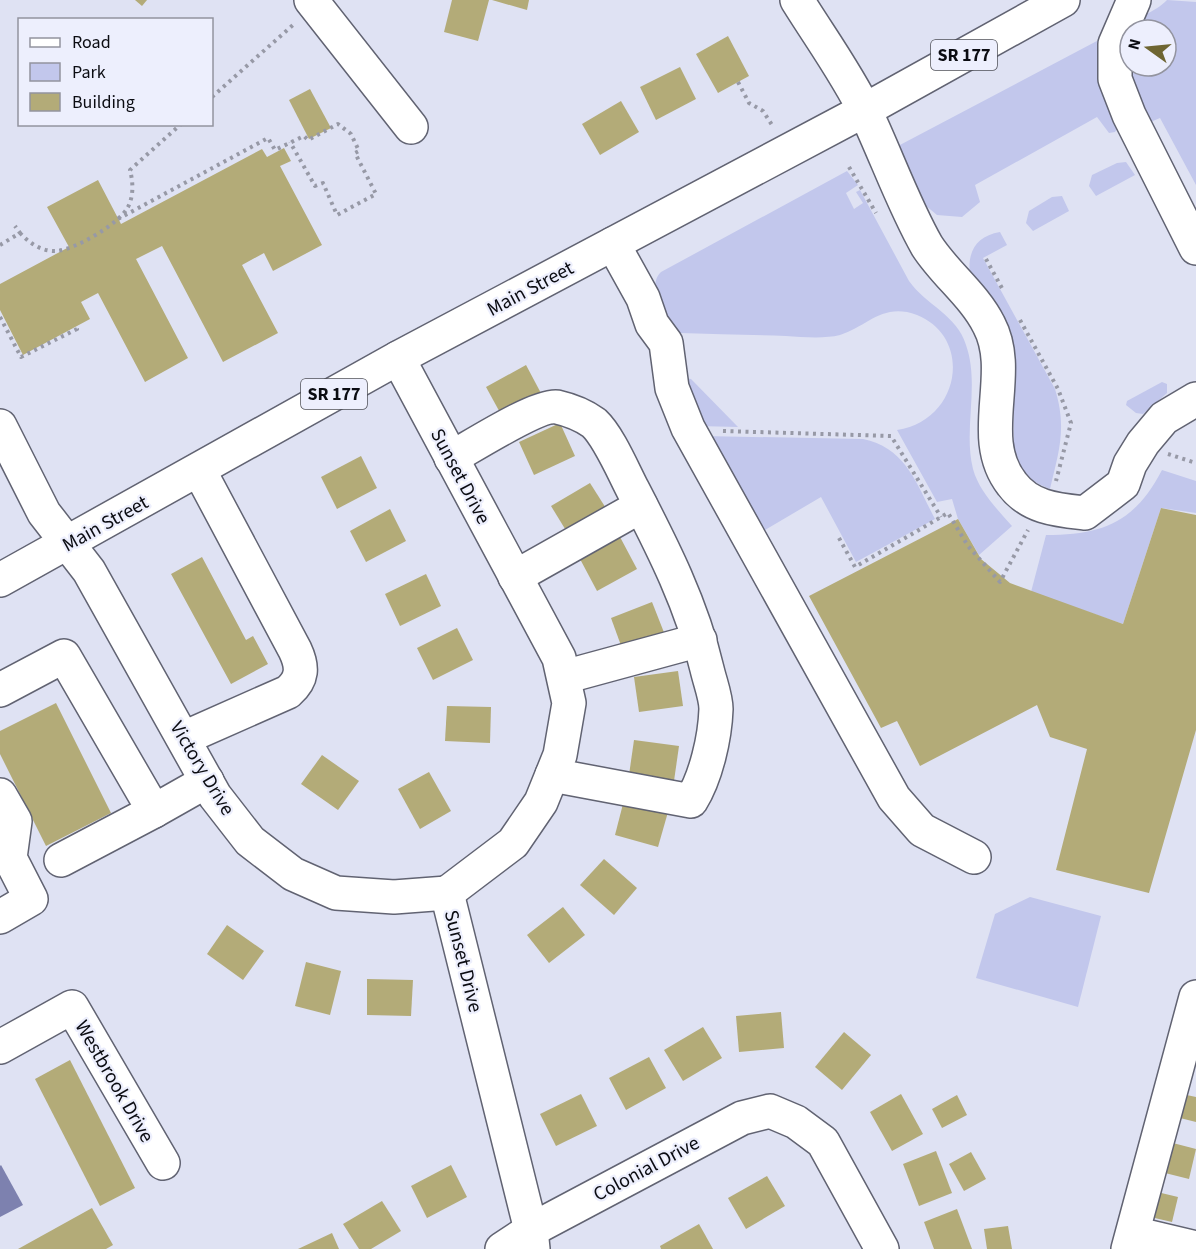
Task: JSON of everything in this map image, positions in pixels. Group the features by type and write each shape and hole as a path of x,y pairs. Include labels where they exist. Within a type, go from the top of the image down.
{"street":[{"path":"798,0 865,110 927,245 989,324 996,344 998,376 994,430 999,461 1012,484 1030,501 1049,508 1085,513 1107,499 1123,484 1130,464 1164,418 1196,399"},
{"name":"Main Street","path":"0,580 398,358 865,110 1063,0"},
{"path":"1134,0 1116,44 1115,79 1128,115 1196,248"},
{"path":"304,11 411,127"},
{"path":"613,244 643,298 652,324 666,343 672,388 688,428 894,798 922,830 974,857"},
{"name":"Sunset Drive","path":"398,358 559,658 569,703 560,755 541,802 513,843 447,893 532,1239"},
{"path":"452,458 536,411 554,406 579,414 595,424 641,506 679,583 700,640 716,708 711,743 697,791 691,801 552,775"},
{"name":"Victory Drive","path":"0,426 44,513 89,571 215,796 250,841 293,874 336,893 394,897 447,893"},
{"path":"184,738 288,692 297,684 301,675 300,661 295,650 199,470"},
{"path":"516,577 641,506"},
{"path":"564,677 700,640"},
{"path":"0,690 64,656 154,811"},
{"path":"61,860 207,781"},
{"path":"0,795 15,821 10,858 31,899 0,917"},
{"path":"1196,997 1130,1241 1196,1248"},
{"name":"Westbrook Drive","path":"0,1047 72,1007 163,1163"},
{"name":"Colonial Drive","path":"502,1249 532,1239 742,1118 770,1111 796,1122 824,1142 882,1249"}],"path":[{"path":"213,96 304,11"},
{"path":"738,82 749,103 763,111 772,125"},
{"path":"15,226 30,244 56,251 89,239 118,219 268,138 275,150 290,142 304,136 308,140 338,124 351,134 359,151 355,153 376,194 337,215 323,183 315,186 290,142"},
{"path":"118,219 128,207 134,184 130,170 179,126"},
{"path":"849,167 882,223"},
{"path":"0,245 20,233"},
{"path":"986,259 1008,299"},
{"path":"0,317 21,357 77,329 76,327"},
{"path":"839,538 855,567 948,513 968,546 1000,582 1031,524 1043,530 1071,423 1058,389 1019,319"},
{"path":"715,431 891,436 941,517"}],"green space":[{"path":"1167,0 1196,2 1196,185 1160,118 1141,126 1132,78 1178,78 1178,18 1141,18"},
{"path":"1112,33 1120,124 1115,132 1109,133 1097,117 975,185 980,202 962,217 937,215 925,205 897,150 898,146"},
{"path":"1126,162 1135,175 1096,196 1089,186 1092,175 1117,163"},
{"path":"847,171 858,185 846,193 854,209 863,203 856,192 860,190 909,281 956,326 966,345 972,376 970,454 973,469 984,492 1012,526 979,555 958,519 952,499 937,502 897,430 918,423 935,411 946,396 952,378 952,359 947,341 935,326 917,315 894,312 876,317 840,335 827,337 680,333 669,321 659,304 655,286 661,272"},
{"path":"1062,196 1069,211 1033,231 1026,223 1029,211 1052,197"},
{"path":"1000,232 1007,245 983,258 1055,389 1059,403 1060,439 1050,489 1028,477 1014,456 1013,357 970,275 970,259 975,246 985,237"},
{"path":"685,378 691,379 738,427 698,426"},
{"path":"1162,382 1167,384 1167,393 1143,414 1136,413 1126,405 1127,401"},
{"path":"703,436 863,439 878,444 890,450 908,469 935,519 856,562 821,497 765,530 755,528"},
{"path":"1162,470 1196,481 1196,513 1161,508 1123,624 1031,592 1046,535 1084,532 1115,522 1140,502 1152,488"},
{"path":"1030,897 1101,916 1078,1007 976,978 995,914"}],"shaded area":[{"path":"0,1166 23,1205 0,1217"}],"building":[{"path":"135,0 147,0 142,6"},
{"path":"452,0 489,0 478,41 444,32"},
{"path":"492,0 529,0 527,10"},
{"path":"728,36 749,76 718,93 696,54"},
{"path":"680,67 696,99 656,120 640,87"},
{"path":"310,89 331,128 309,139 289,100"},
{"path":"621,101 639,132 600,155 582,124"},
{"path":"284,148 291,161 280,166 322,245 273,271 264,253 242,265 278,333 223,362 162,246 136,259 188,358 145,382 98,293 81,302 90,319 23,355 0,310 0,284 69,247 47,207 98,180 121,224 262,149 267,157"},
{"path":"526,365 543,397 503,418 486,387"},
{"path":"560,423 575,456 534,475 519,442"},
{"path":"361,456 377,488 337,509 321,477"},
{"path":"590,483 609,513 570,537 551,506"},
{"path":"1161,508 1196,515 1196,730 1149,893 1056,870 1087,749 1050,737 1037,705 920,766 897,721 881,728 809,596 958,519 981,559 1010,583 1123,624"},
{"path":"390,509 406,541 366,562 350,531"},
{"path":"620,537 637,569 597,591 580,559"},
{"path":"202,557 246,640 253,636 268,664 231,684 171,574"},
{"path":"426,574 441,606 400,626 385,594"},
{"path":"652,602 665,635 623,651 611,618"},
{"path":"457,628 473,660 433,680 417,648"},
{"path":"678,671 683,706 639,712 634,677"},
{"path":"56,703 111,813 46,846 0,754 0,731"},
{"path":"447,706 491,707 490,743 445,741"},
{"path":"634,740 679,746 674,781 629,775"},
{"path":"322,755 359,781 338,810 301,784"},
{"path":"429,772 451,811 420,829 398,789"},
{"path":"624,800 668,812 658,847 615,835"},
{"path":"604,859 637,888 614,915 580,885"},
{"path":"563,907 585,935 549,963 527,935"},
{"path":"227,925 264,951 243,980 207,954"},
{"path":"306,962 341,971 330,1015 295,1006"},
{"path":"367,979 413,980 411,1016 367,1015"},
{"path":"781,1012 784,1048 739,1052 736,1016"},
{"path":"703,1027 722,1058 683,1081 664,1050"},
{"path":"844,1032 871,1055 842,1090 815,1067"},
{"path":"649,1057 666,1088 626,1110 609,1078"},
{"path":"70,1060 135,1188 100,1206 35,1079"},
{"path":"581,1094 597,1126 556,1146 540,1114"},
{"path":"901,1094 923,1134 892,1151 870,1112"},
{"path":"1182,1094 1196,1097 1196,1122 1176,1117"},
{"path":"957,1095 967,1115 942,1128 932,1109"},
{"path":"1169,1142 1196,1149 1189,1179 1161,1172"},
{"path":"936,1151 952,1193 919,1206 903,1164"},
{"path":"971,1152 986,1179 964,1191 949,1164"},
{"path":"451,1165 467,1197 427,1218 411,1186"},
{"path":"767,1176 785,1206 746,1229 728,1198"},
{"path":"1153,1191 1178,1197 1172,1222 1146,1216"},
{"path":"382,1201 401,1231 371,1249 359,1249 343,1224"},
{"path":"92,1208 113,1245 106,1249 18,1249"},
{"path":"957,1209 972,1249 934,1249 924,1222"},
{"path":"699,1224 713,1249 661,1249 660,1246"},
{"path":"1008,1226 1012,1249 987,1249 984,1229"},
{"path":"332,1233 339,1249 298,1249"}]}
